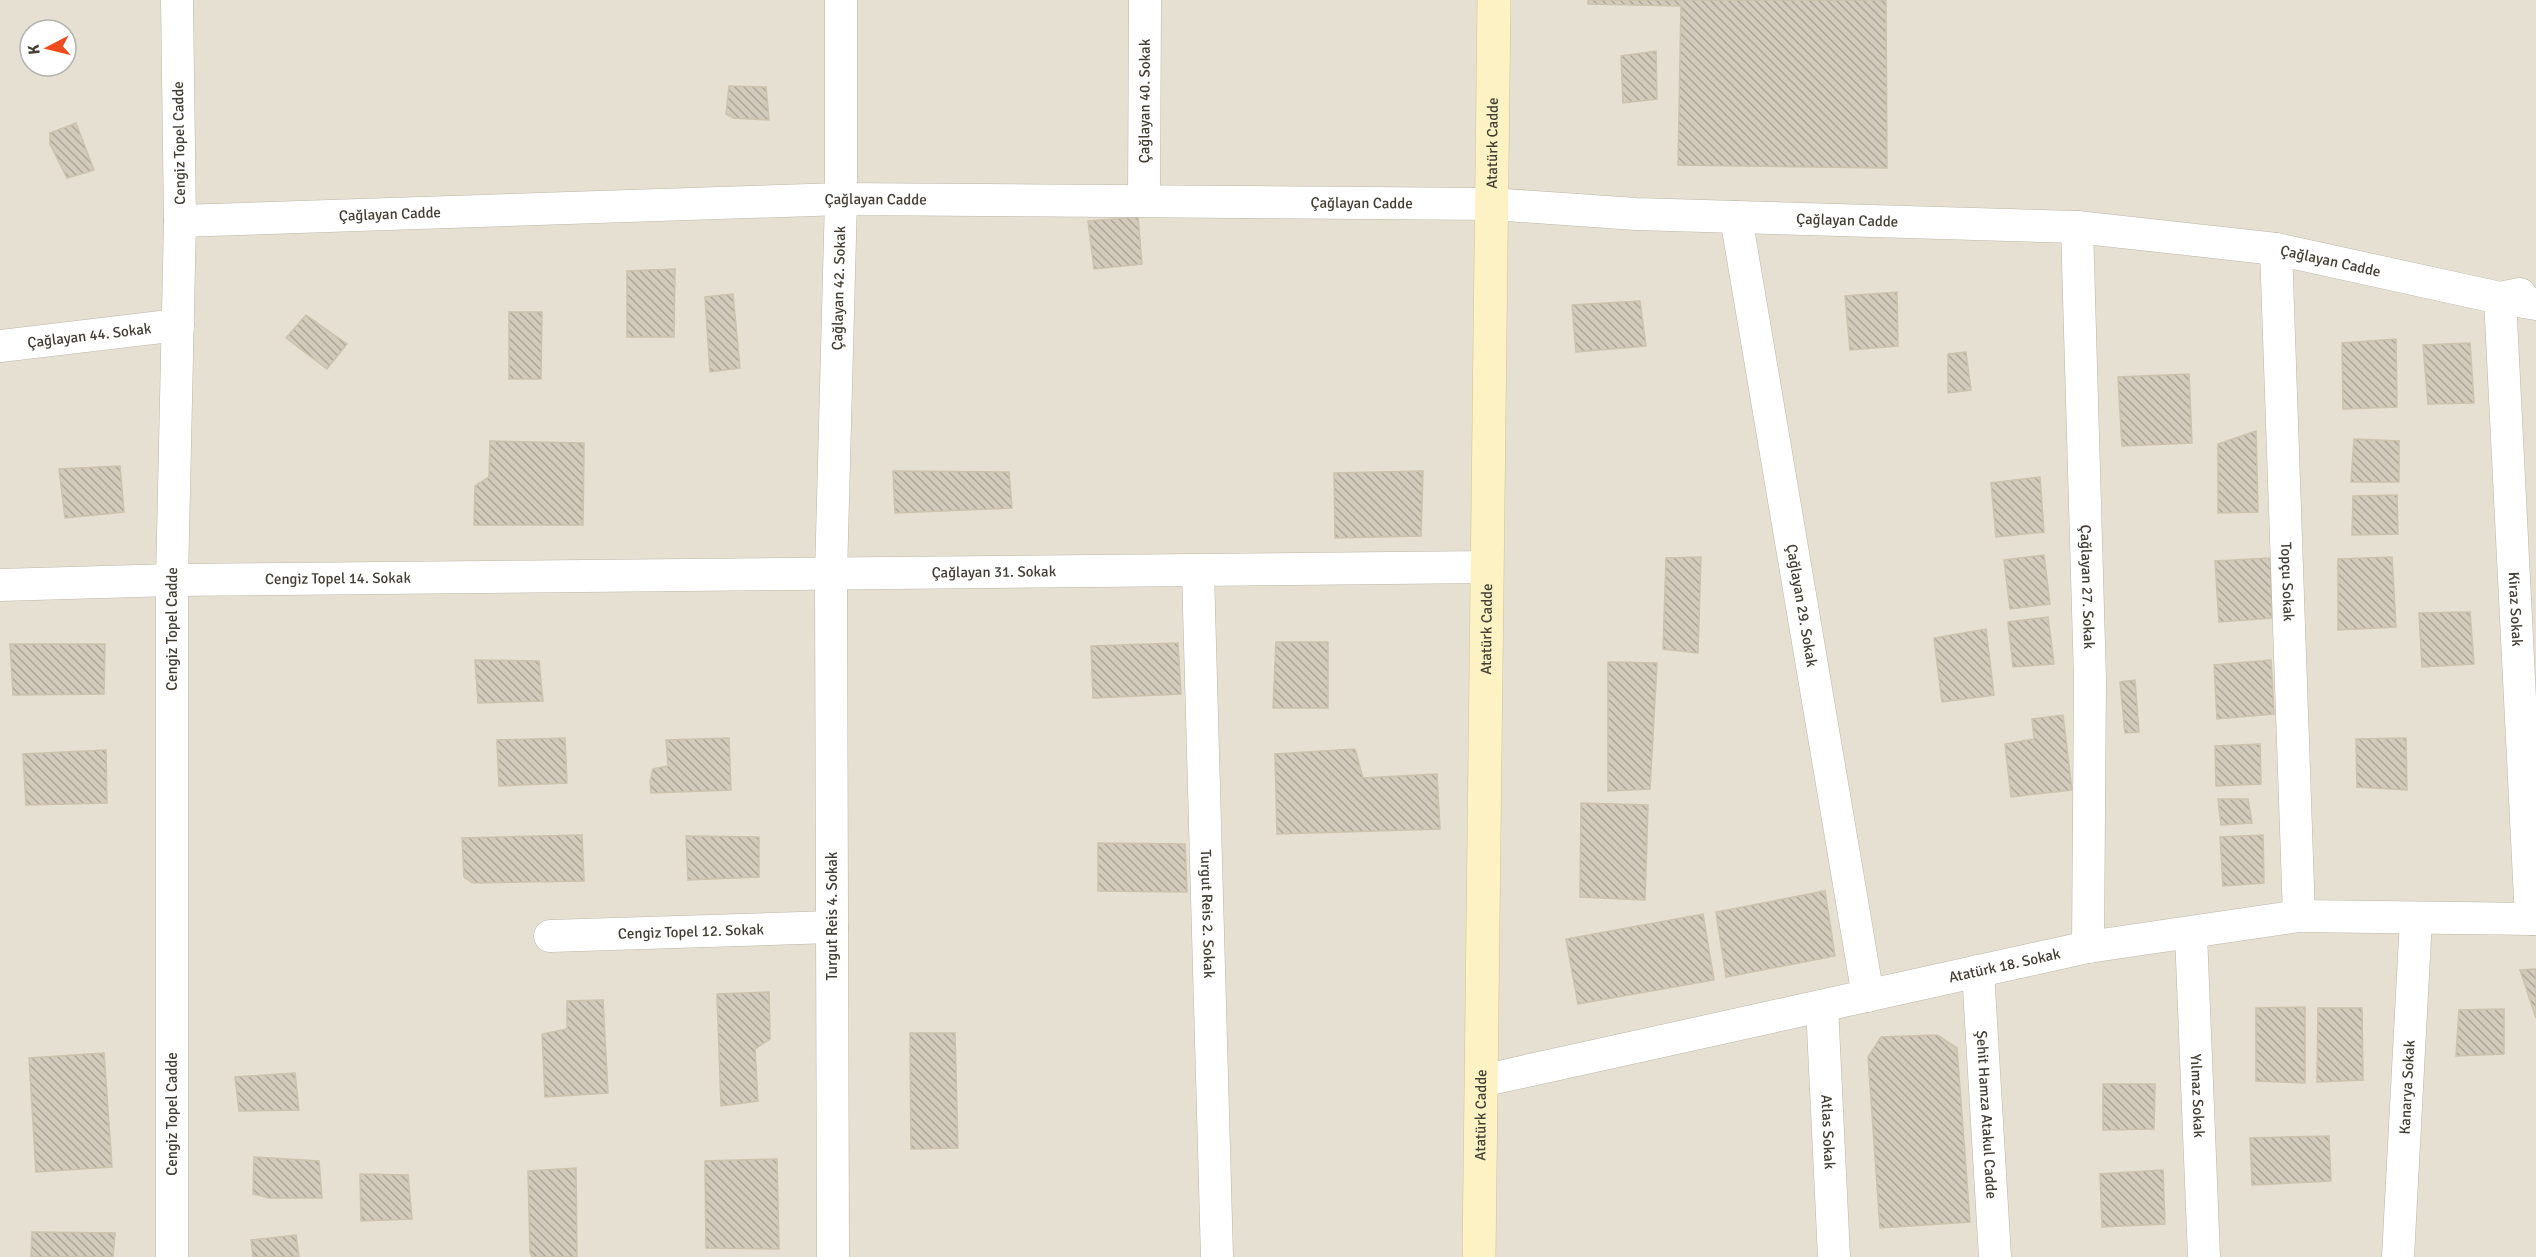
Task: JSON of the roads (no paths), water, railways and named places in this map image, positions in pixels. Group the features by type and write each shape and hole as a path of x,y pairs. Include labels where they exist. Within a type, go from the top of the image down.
{"main road":[{"name":"Atatürk Cadde","path":"1479,1257 1494,0"}],"street":[{"name":"Cengiz Topel Cadde","path":"172,1257 172,580 180,221 177,0"},
{"name":"Çağlayan 42. Sokak","path":"831,575 841,199 841,0"},
{"name":"Çağlayan 40. Sokak","path":"1144,201 1145,0"},
{"name":"Çağlayan Cadde","path":"180,221 841,199 1491,204 1736,217 2077,227 2276,249 2536,304"},
{"name":"Çağlayan 29. Sokak","path":"1736,217 1868,996"},
{"name":"Çağlayan 27. Sokak","path":"2077,227 2090,679 2088,947"},
{"name":"Topçu Sokak","path":"2276,249 2299,916"},
{"path":"2500,298 2536,291"},
{"name":"Kiraz Sokak","path":"2500,298 2533,919"},
{"name":"Çağlayan 44. Sokak","path":"0,346 178,325"},
{"name":"Çağlayan 31. Sokak","path":"502,577 1198,572 1487,567"},
{"name":"Turgut Reis 2. Sokak","path":"1198,572 1217,1257"},
{"name":"Turgut Reis 4. Sokak","path":"831,575 833,1257"},
{"name":"Cengiz Topel 14. Sokak","path":"0,585 172,580 502,577"},
{"name":"Atatürk 18. Sokak","path":"1481,1081 2088,947 2191,934 2299,916 2533,919"},
{"name":"Kanarya Sokak","path":"2398,1257 2416,919"},
{"name":"Cengiz Topel 12. Sokak","path":"550,936 832,927"},
{"name":"Yılmaz Sokak","path":"2191,934 2204,1257"},
{"name":"Şehit Hamza Atakul Cadde","path":"1978,971 1995,1257"},
{"name":"Atlas Sokak","path":"1822,1006 1834,1257"}]}
